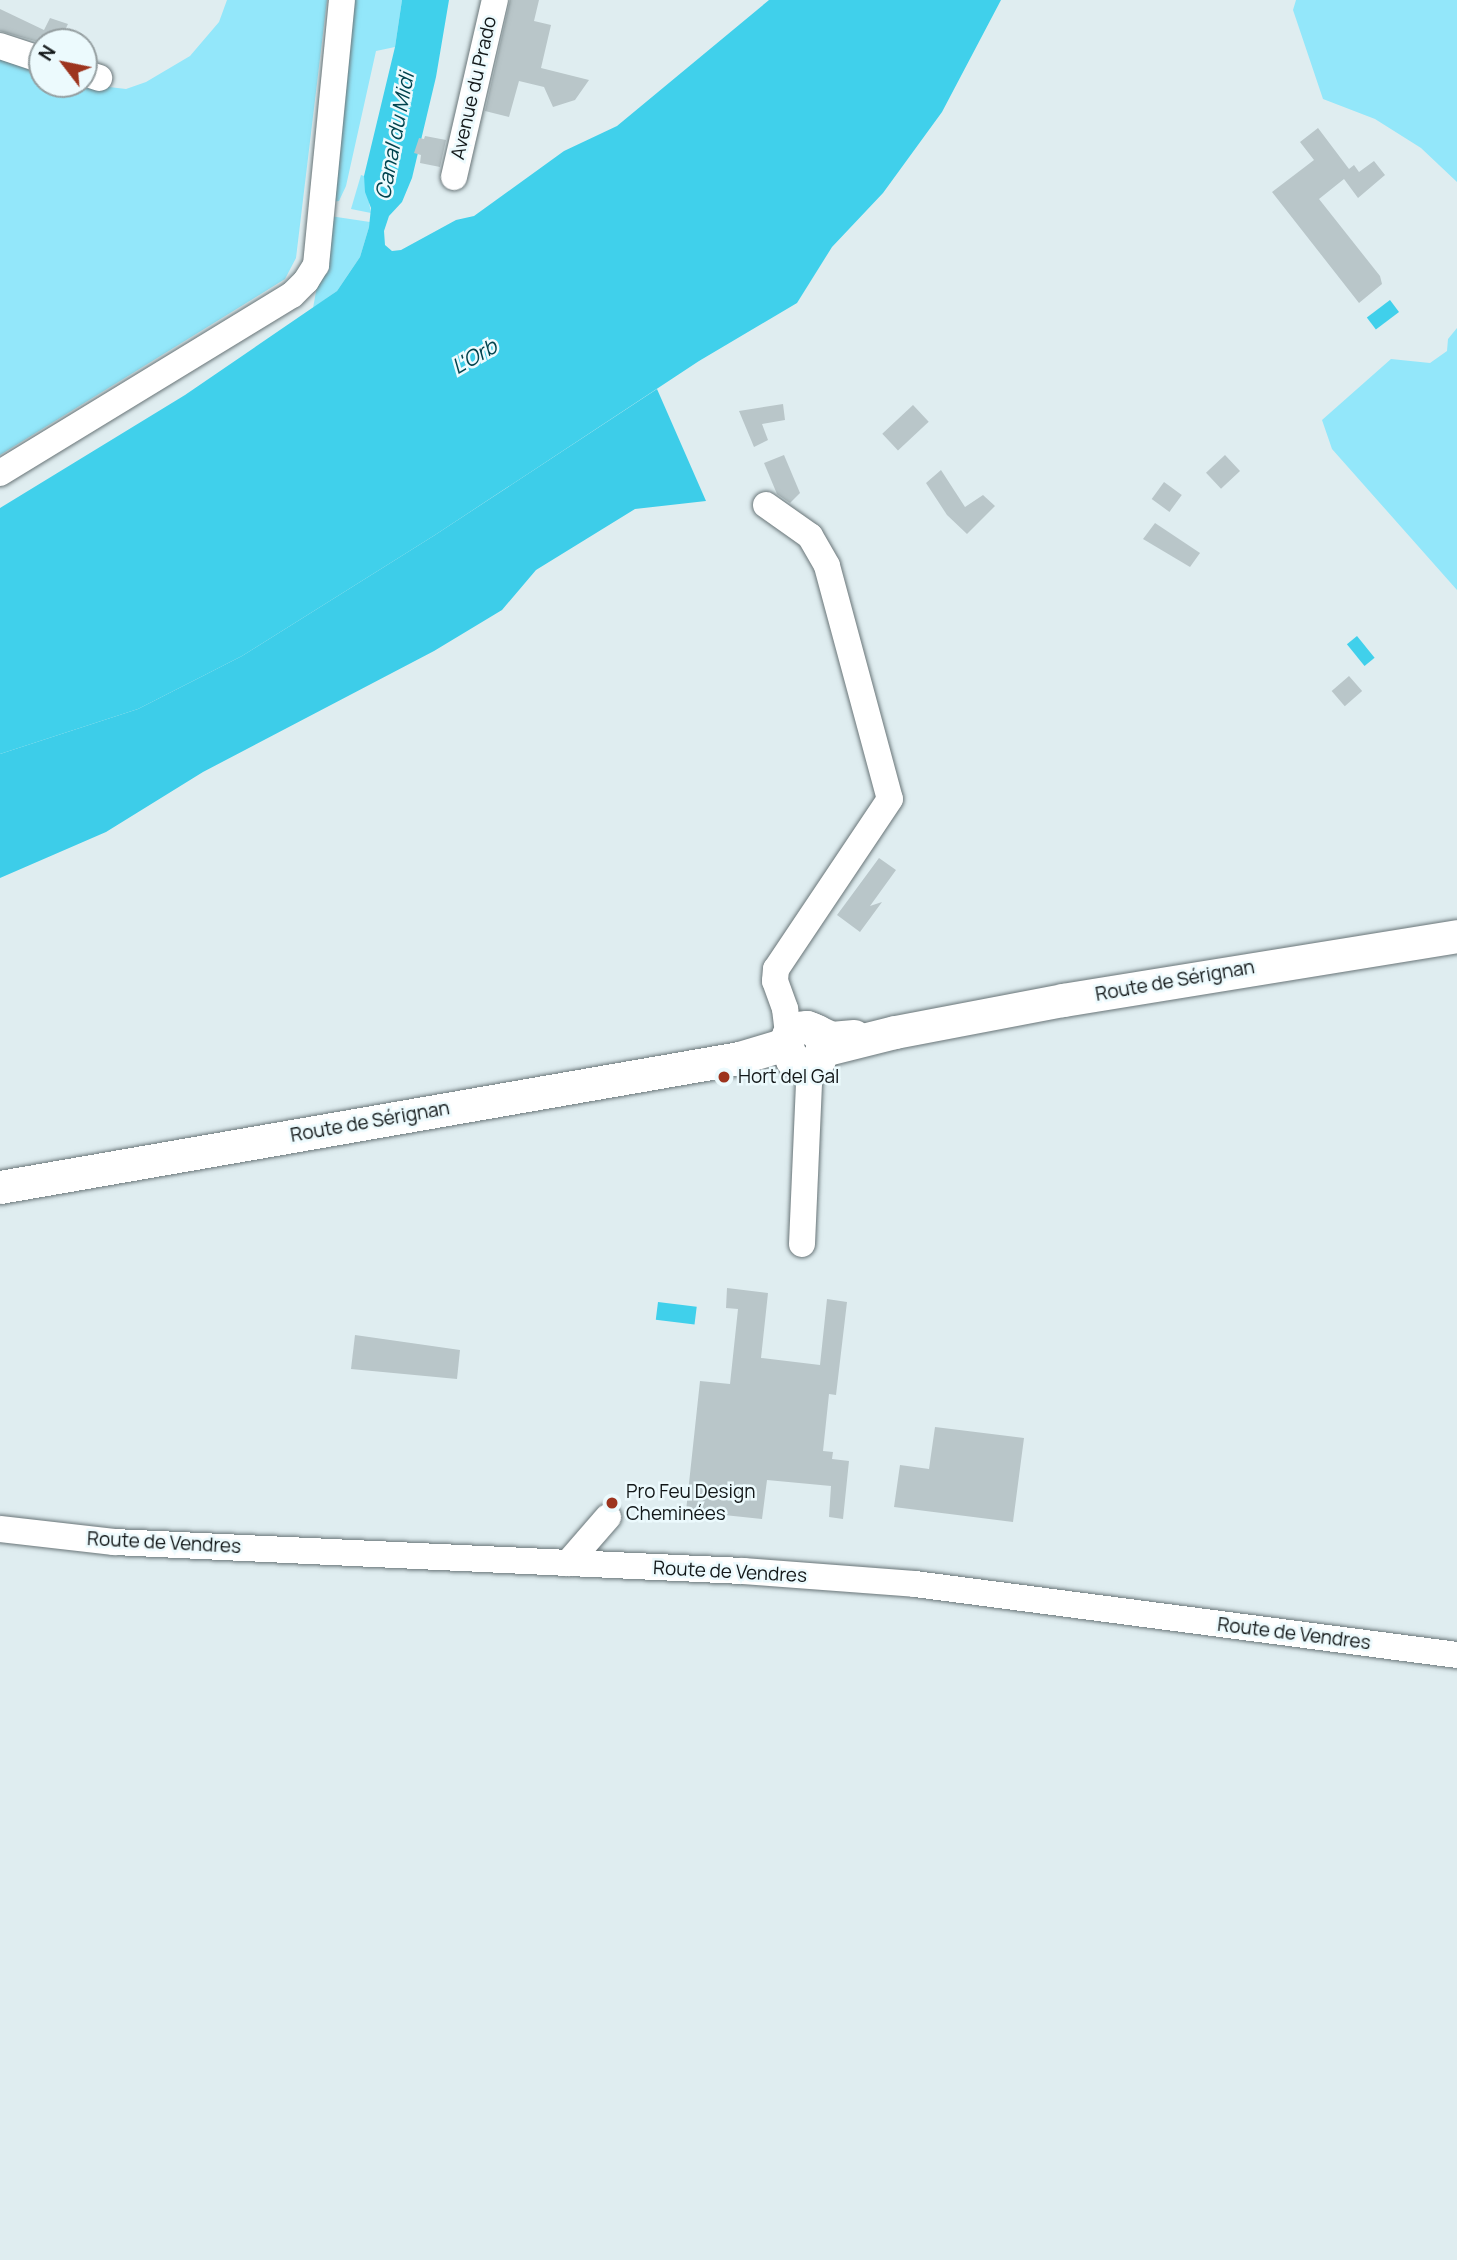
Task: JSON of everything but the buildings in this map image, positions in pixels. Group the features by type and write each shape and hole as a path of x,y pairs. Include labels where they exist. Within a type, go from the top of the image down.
{"main road":[{"name":"Route de Sérignan","path":"0,1187 801,1046 895,1032 1116,991 1457,936"}],"street":[{"path":"0,473 292,295 306,281 316,265 342,0"},
{"name":"Avenue du Prado","path":"454,177 495,0"},
{"path":"0,46 28,55"},
{"path":"766,505 810,536 827,566 890,799 776,969 775,981 801,1046 802,1244"},
{"path":"568,1563 608,1517"},
{"name":"Route de Vendres","path":"0,1529 114,1542 568,1563 915,1584 1457,1655"}],"shaded area":[{"path":"227,0 327,0 296,258 285,279 0,455 0,52 28,61 28,98 98,98 98,86 126,89 146,82 190,56 219,22"},
{"path":"349,0 402,0 395,47 376,51 346,186 339,201 330,202"},
{"path":"1296,0 1457,0 1457,182 1421,148 1375,119 1323,99 1293,10"},
{"path":"361,175 364,176 371,213 351,209"},
{"path":"330,216 370,222 360,257 337,291 313,308"},
{"path":"1457,328 1457,590 1332,449 1322,420 1391,359 1430,363 1447,351 1448,339"},
{"path":"657,389 706,501 635,509 536,570 502,610 434,651 203,772 106,832 0,878 0,754 138,709 242,656 435,535"}],"water":[{"path":"402,0 449,0 436,77 412,178 402,202 389,216 384,231 385,245 392,251 401,250 456,220 474,216 564,151 617,126 769,0 1001,0 942,112 883,193 832,247 797,303 699,361 435,535 242,656 138,709 0,754 0,508 185,395 337,291 360,257 369,227 371,208 365,192 364,176 395,47"},
{"path":"1390,300 1399,312 1376,329 1367,317"},
{"path":"1357,636 1375,658 1365,666 1347,644"},
{"path":"658,1302 697,1307 695,1325 656,1320"}],"place":[{"name":"Hort del Gal","path":"724,1077"},
{"name":"Pro Feu Design Cheminées","path":"612,1503"}],"water label":[{"name":"Canal du Midi","path":"394,136"},
{"name":"L'Orb","path":"474,356"}]}
